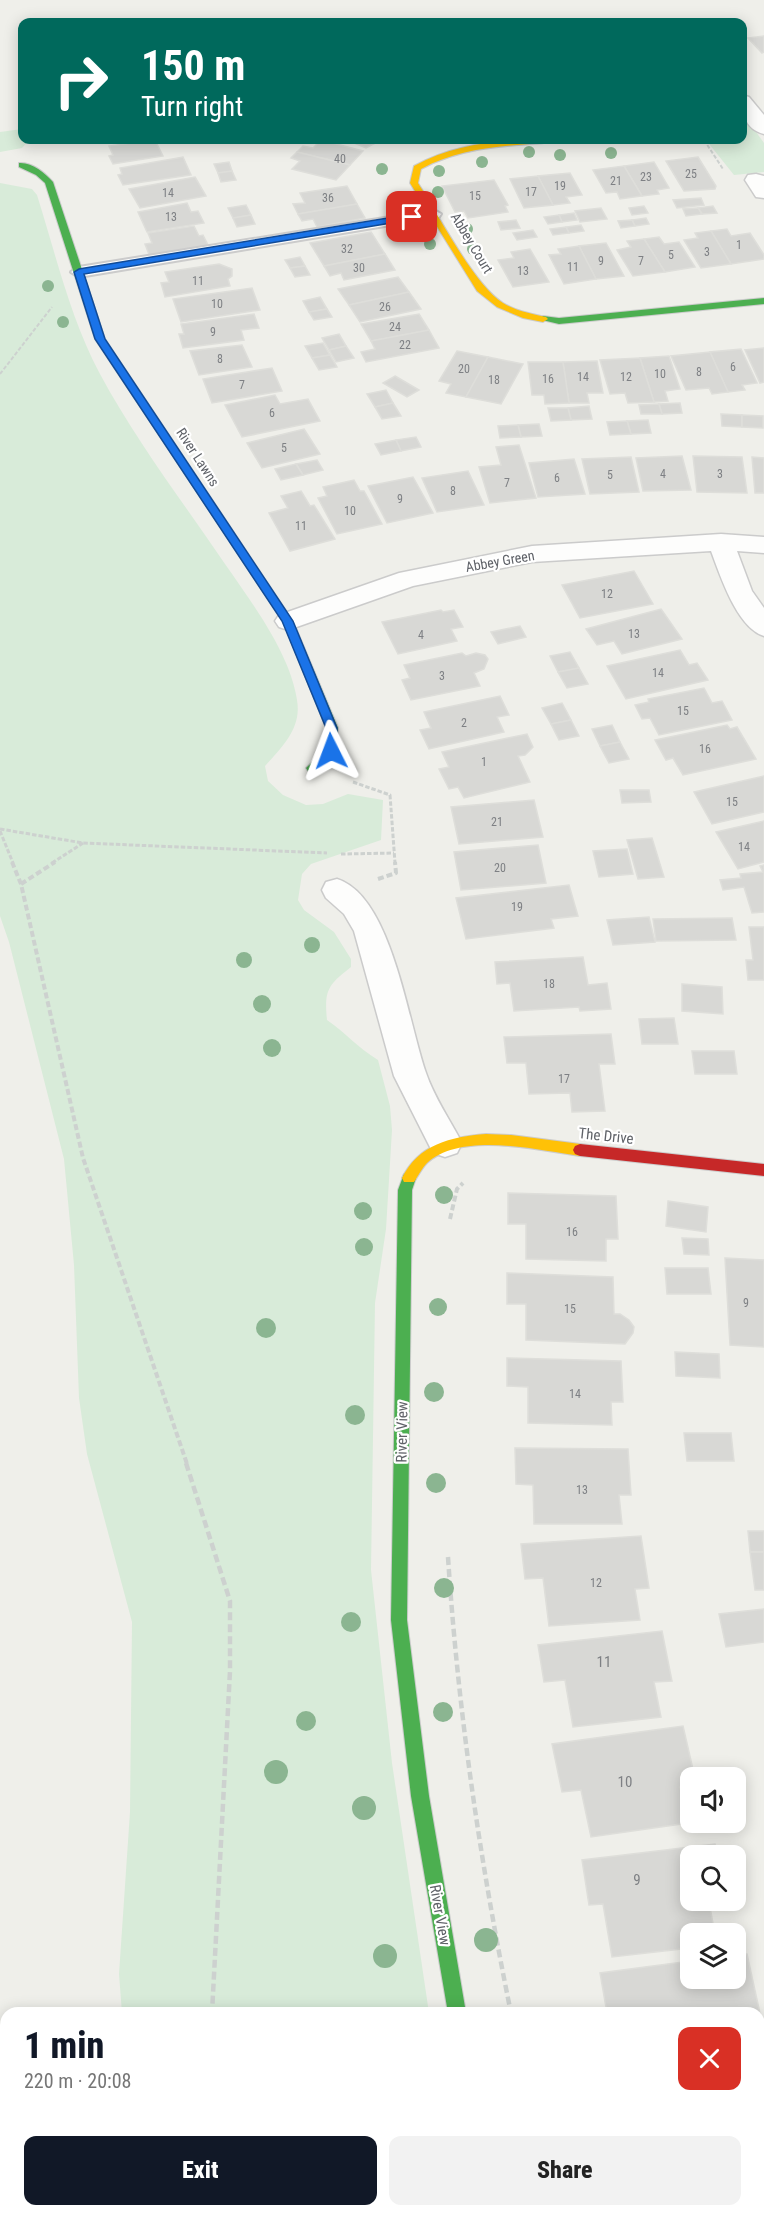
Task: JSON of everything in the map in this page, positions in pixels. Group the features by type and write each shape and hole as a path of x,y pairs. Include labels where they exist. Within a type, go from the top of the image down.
{"street":[{"path":"747,107 764,128"},
{"name":"Abbey Court","path":"511,144 454,151 429,158 417,168 414,183 480,289 500,305 526,316 559,321 764,301"},
{"name":"River Lawns","path":"22,165 39,173 49,182 100,339 288,621 332,728 331,751 312,768"},
{"path":"721,542 739,592 764,627"},
{"name":"Abbey Green","path":"288,621 408,579 532,554 721,542 764,545"},
{"path":"337,890 355,906 369,931 410,1076 445,1143"},
{"name":"The Drive","path":"445,1143 485,1139 764,1170"},
{"name":"River View","path":"445,1143 426,1155 411,1172 405,1190 399,1620 420,1796 456,2007"}],"lane":[{"path":"81,279 434,213"}],"path":[{"path":"0,374 61,295 81,279"},
{"path":"312,768 390,795 396,873 337,890"},
{"path":"0,830 83,843 285,849 337,854 394,853"},
{"path":"0,830 21,884 83,1158 211,1536 230,1601 230,1671 212,2007"},
{"path":"21,884 83,843"},
{"path":"449,1223 456,1189 465,1180"},
{"path":"447,1549 452,1626 472,1792 490,1910 510,2007"}],"green space":[{"path":"747,120 764,143 764,172 734,175 709,144 747,144"},
{"path":"18,130 18,144 26,144 22,148 0,152 0,132"},
{"path":"0,183 32,189 37,195 72,309 100,374 144,447 258,612 287,664 298,710 294,728 278,752 265,766 268,781 283,795 306,805 323,804 348,794 383,800 381,840 311,864 302,874 298,900 304,910 334,932 351,959 351,967 329,989 326,1002 327,1020 378,1060 390,1106 392,1130 386,1229 375,1303 371,1570 392,1763 428,2007 122,2007 119,1974 130,1812 132,1622 87,1454 79,1398 74,1265 64,1159 9,942 0,916"}],"building":[{"path":"764,36 764,52 762,53 748,38"},
{"path":"157,144 163,156 113,164 109,156 113,155 109,146"},
{"path":"317,144 336,144 363,151 350,165 297,152 303,146 313,148"},
{"path":"356,144 374,144 366,148"},
{"path":"297,152 350,165 336,180 292,169 300,161 291,158"},
{"path":"183,157 191,175 123,185 118,175 122,174 120,168"},
{"path":"698,157 716,186 715,189 684,191 666,161"},
{"path":"229,162 232,171 218,173 214,164"},
{"path":"654,162 669,188 657,190 659,194 642,196 624,166"},
{"path":"624,166 642,196 620,199 617,192 606,193 593,170"},
{"path":"232,171 236,180 221,182 218,173"},
{"path":"570,173 582,195 566,197 570,203 553,205 538,176"},
{"path":"538,176 553,205 524,208 510,179"},
{"path":"195,177 206,196 140,208 129,189"},
{"path":"494,180 508,205 505,206 508,212 468,218 464,211 455,212 442,186"},
{"path":"347,186 357,204 298,214 293,204 305,203 300,193"},
{"path":"701,198 704,205 677,208 673,200"},
{"path":"187,203 191,212 198,211 204,223 147,232 138,212"},
{"path":"357,204 365,218 317,227 313,219 302,221 298,214"},
{"path":"246,205 251,215 233,218 228,208"},
{"path":"644,206 648,213 632,215 629,208"},
{"path":"713,206 717,213 702,214 698,208"},
{"path":"601,208 607,219 580,222 575,211"},
{"path":"698,208 702,214 686,216 683,209"},
{"path":"574,213 577,220 562,222 559,215"},
{"path":"251,215 255,224 237,227 233,218"},
{"path":"559,215 562,222 548,224 544,217"},
{"path":"646,218 649,224 635,226 632,220"},
{"path":"516,220 520,228 501,230 498,222"},
{"path":"632,220 635,226 621,228 618,221"},
{"path":"581,225 584,231 569,233 566,227"},
{"path":"194,226 199,236 203,235 209,247 150,257 145,244 152,243 148,233"},
{"path":"566,227 569,233 553,235 550,229"},
{"path":"727,229 731,236 750,233 764,255 764,259 731,264 711,231"},
{"path":"533,230 537,237 517,240 513,233"},
{"path":"711,231 731,264 701,268 684,240 698,238 695,233"},
{"path":"371,232 385,254 324,266 310,243"},
{"path":"659,237 664,244 679,242 695,267 665,272 644,239"},
{"path":"644,239 665,272 633,276 617,250 631,247 627,241"},
{"path":"606,243 624,276 596,279 579,246"},
{"path":"579,246 596,279 564,284 549,255 561,254 558,249"},
{"path":"530,249 549,282 513,287 498,260 514,258 511,252"},
{"path":"385,254 395,270 344,280 341,273 330,276 324,266"},
{"path":"300,257 305,266 290,268 285,260"},
{"path":"219,264 232,269 232,276 228,279 230,286 165,297 161,283 169,282 165,272"},
{"path":"305,266 310,275 295,277 290,268"},
{"path":"398,277 409,292 349,305 338,289"},
{"path":"252,288 260,310 181,322 173,299"},
{"path":"409,292 421,309 360,322 349,305"},
{"path":"320,297 327,309 309,312 303,301"},
{"path":"327,309 332,317 314,320 309,312"},
{"path":"254,314 259,328 241,330 244,340 183,348 179,334 184,334 181,324"},
{"path":"419,314 429,330 371,341 361,324"},
{"path":"429,330 439,348 366,362 361,352 375,349 371,341"},
{"path":"339,334 346,346 329,350 322,338"},
{"path":"323,343 330,355 312,358 305,346"},
{"path":"242,345 252,367 199,375 190,351"},
{"path":"346,346 354,358 336,362 329,350"},
{"path":"764,348 764,382 760,383 745,350"},
{"path":"741,349 757,383 742,385 745,390 728,392 710,352"},
{"path":"457,351 488,357 466,397 446,393 451,384 439,381"},
{"path":"710,352 728,392 712,394 709,388 686,390 671,356"},
{"path":"330,355 337,367 319,370 312,358"},
{"path":"669,356 680,389 665,391 668,401 654,402 640,358"},
{"path":"488,357 523,364 501,404 466,397"},
{"path":"640,358 654,402 628,403 625,393 610,394 600,360"},
{"path":"597,361 603,393 587,393 589,403 569,403 563,362"},
{"path":"528,362 563,362 569,403 545,404 544,395 532,395"},
{"path":"272,368 282,391 212,403 203,379"},
{"path":"395,376 419,390 407,397 383,383"},
{"path":"386,390 393,403 375,407 367,394"},
{"path":"275,395 280,404 308,399 320,421 242,437 225,405"},
{"path":"393,403 401,416 382,419 375,407"},
{"path":"680,403 682,413 662,414 659,404"},
{"path":"659,404 662,414 641,414 639,405"},
{"path":"589,406 592,419 571,420 568,408"},
{"path":"548,408 568,408 571,420 551,421"},
{"path":"721,414 742,415 742,427 722,426"},
{"path":"742,415 763,416 763,428 742,427"},
{"path":"648,420 651,433 631,434 627,421"},
{"path":"627,421 631,434 610,435 607,422"},
{"path":"539,424 542,436 521,437 518,425"},
{"path":"518,425 521,437 500,438 498,426"},
{"path":"304,429 320,454 262,468 247,443"},
{"path":"416,437 421,447 401,451 396,440"},
{"path":"396,440 401,451 381,455 375,444"},
{"path":"519,445 536,498 490,503 479,467 501,465 496,447"},
{"path":"682,456 691,490 643,491 636,458"},
{"path":"693,456 742,457 747,493 697,492"},
{"path":"631,457 639,492 590,494 582,459"},
{"path":"752,457 764,458 764,493 755,493"},
{"path":"574,459 585,494 538,497 529,463"},
{"path":"317,460 323,470 303,475 296,464"},
{"path":"296,464 303,475 281,480 275,469"},
{"path":"468,471 484,505 437,512 422,478"},
{"path":"413,477 433,513 387,523 368,486"},
{"path":"354,480 360,491 364,491 382,524 337,534 318,498 327,496 323,487"},
{"path":"301,491 310,506 314,505 335,539 290,551 269,513 288,508 281,496"},
{"path":"634,571 653,604 580,618 562,585"},
{"path":"661,609 682,639 622,654 614,641 597,645 586,629"},
{"path":"441,610 443,612 454,610 463,627 451,629 457,641 398,654 382,622"},
{"path":"520,626 526,637 498,644 491,632"},
{"path":"680,650 689,665 697,663 708,680 626,699 607,666"},
{"path":"570,652 579,668 558,672 550,656"},
{"path":"462,653 466,656 476,653 485,655 488,659 484,669 474,673 480,686 411,700 402,680 410,678 404,665"},
{"path":"579,668 588,684 567,688 558,672"},
{"path":"704,688 712,703 722,701 732,720 659,735 650,718 642,719 635,705 649,702 648,699"},
{"path":"500,696 509,715 497,717 504,732 429,749 420,730 431,728 424,712"},
{"path":"562,703 571,720 551,724 542,708"},
{"path":"571,720 579,736 559,740 551,724"},
{"path":"612,725 620,742 600,746 592,729"},
{"path":"727,725 730,729 737,727 756,759 683,775 673,758 666,760 655,740"},
{"path":"527,734 533,747 525,755 518,756 530,782 464,798 458,787 449,789 439,769 449,767 442,752"},
{"path":"620,742 629,759 609,763 600,746"},
{"path":"764,776 764,812 712,824 694,792"},
{"path":"620,790 649,790 651,802 622,803"},
{"path":"534,800 543,837 459,844 451,807"},
{"path":"764,821 764,862 738,869 716,832"},
{"path":"652,838 664,877 638,879 627,840"},
{"path":"538,845 546,883 461,890 454,852"},
{"path":"627,849 633,874 599,877 593,851"},
{"path":"764,865 764,912 752,913 744,887 723,890 720,880 741,878 740,874 763,872 760,866"},
{"path":"569,885 578,916 551,919 554,928 466,939 456,898"},
{"path":"649,917 655,942 613,945 607,920"},
{"path":"732,918 736,940 656,941 653,919"},
{"path":"749,927 764,927 764,980 748,980 746,960 753,960"},
{"path":"583,957 588,985 607,983 611,1009 580,1011 579,1007 514,1011 510,983 497,984 495,962"},
{"path":"682,984 722,987 723,1014 682,1011"},
{"path":"674,1018 678,1044 642,1044 639,1019"},
{"path":"611,1034 615,1064 599,1064 605,1111 572,1112 570,1093 529,1094 526,1063 507,1063 504,1037"},
{"path":"692,1051 734,1051 737,1074 695,1074"},
{"path":"508,1193 616,1196 618,1239 606,1239 606,1261 526,1259 526,1224 508,1224"},
{"path":"668,1201 708,1207 706,1232 666,1226"},
{"path":"682,1238 708,1239 709,1255 684,1254"},
{"path":"725,1258 764,1260 764,1347 730,1345"},
{"path":"665,1268 708,1268 711,1294 667,1294"},
{"path":"507,1273 613,1277 614,1314 620,1314 629,1320 634,1327 633,1333 625,1344 526,1340 526,1304 507,1304"},
{"path":"675,1352 719,1354 720,1378 676,1376"},
{"path":"507,1358 621,1361 623,1402 611,1402 612,1425 528,1423 528,1387 507,1386"},
{"path":"684,1433 731,1433 734,1461 687,1461"},
{"path":"515,1448 628,1449 631,1495 619,1495 622,1524 534,1524 533,1485 516,1484"},
{"path":"748,1531 764,1531 764,1552 750,1552"},
{"path":"641,1536 649,1588 635,1589 640,1620 549,1626 543,1578 525,1579 521,1544"},
{"path":"750,1552 764,1552 764,1590 755,1590"},
{"path":"764,1609 764,1642 726,1647 719,1614"},
{"path":"662,1631 672,1681 654,1682 661,1717 573,1727 565,1680 544,1682 538,1645"},
{"path":"683,1726 692,1767 680,1767 680,1824 591,1837 581,1790 562,1792 552,1744"},
{"path":"680,1848 680,1911 711,1911 713,1923 680,1923 680,1949 612,1957 603,1904 589,1905 582,1860"},
{"path":"747,1954 759,2007 606,2007 600,1973 680,1962 680,1989 746,1989"}],"traffic: fast":[{"path":"22,165 39,173 49,182 100,339 288,621 332,728 331,751 312,768"},
{"path":"543,319 559,321 764,301"},
{"path":"409,1178 405,1190 399,1620 420,1796 456,2007"}],"traffic: slow":[{"path":"494,144 462,150 432,160 417,168 414,183 480,289 500,305 526,316 543,319"},
{"path":"409,1178 422,1160 440,1148 461,1142 511,1141 580,1150"}],"traffic: jam":[{"path":"580,1150 764,1170"}],"route":[{"path":"331,751 332,728 288,621 100,339 79,272 412,217"}]}
